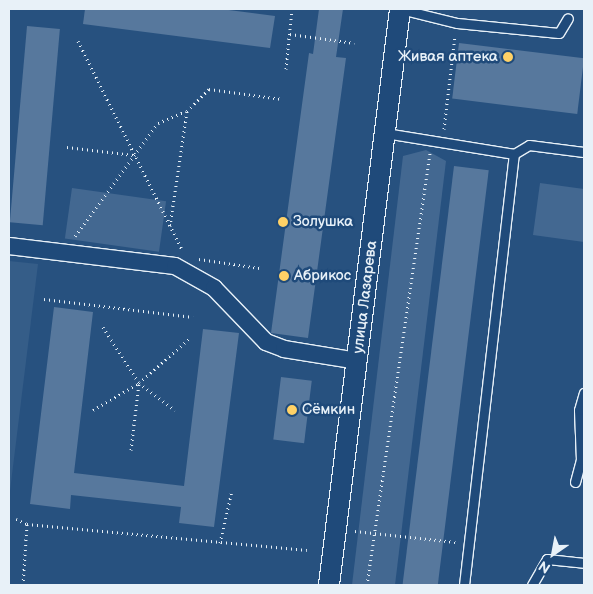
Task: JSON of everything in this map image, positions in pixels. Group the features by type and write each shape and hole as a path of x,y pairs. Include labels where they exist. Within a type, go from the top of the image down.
{"street":[{"name":"улица Лазарева","path":"329,585 400,9"},
{"path":"9,246 64,251 175,266 214,288 266,342 284,349 357,361"}],"lane":[{"path":"400,9 457,23 559,34 568,18"},
{"path":"385,133 514,154 529,145 584,152"},
{"path":"464,585 514,154"},
{"path":"575,482 581,460 579,410 584,393"},
{"path":"532,585 547,559 584,563"}],"path":[{"path":"286,69 292,9"},
{"path":"367,585 457,23"},
{"path":"290,34 354,43"},
{"path":"78,41 186,256"},
{"path":"64,251 158,123 187,111 208,89 282,99"},
{"path":"170,226 187,111"},
{"path":"67,147 135,155"},
{"path":"195,258 260,268"},
{"path":"44,299 193,317"},
{"path":"103,327 139,383 175,410"},
{"path":"93,410 139,383 191,337"},
{"path":"131,450 139,383"},
{"path":"220,543 232,490"},
{"path":"16,519 27,524 307,550"},
{"path":"23,585 27,524"},
{"path":"337,528 374,534 470,543"}],"shaded area":[{"path":"426,150 446,161 395,585 352,585 403,156"},
{"path":"540,183 584,189 584,242 533,235"},
{"path":"72,188 166,201 159,252 65,239"},
{"path":"9,261 38,264 9,499"}],"building":[{"path":"85,9 221,9 275,16 270,48 83,24"},
{"path":"319,9 343,9 336,57 346,58 308,338 271,333 309,53 313,54"},
{"path":"27,26 60,29 43,225 10,222"},
{"path":"459,43 584,58 577,114 452,99"},
{"path":"454,166 489,170 438,585 403,585"},
{"path":"54,307 93,312 74,473 184,486 203,329 239,333 214,527 179,523 181,507 71,495 70,509 30,504"},
{"name":"Сёмкин","path":"281,377 312,381 304,443 273,440"}],"place":[{"name":"Живая аптека","path":"508,57"},
{"name":"Золушка","path":"283,222"},
{"name":"Абрикос","path":"284,276"},
{"name":"Сёмкин","path":"292,410"}]}
